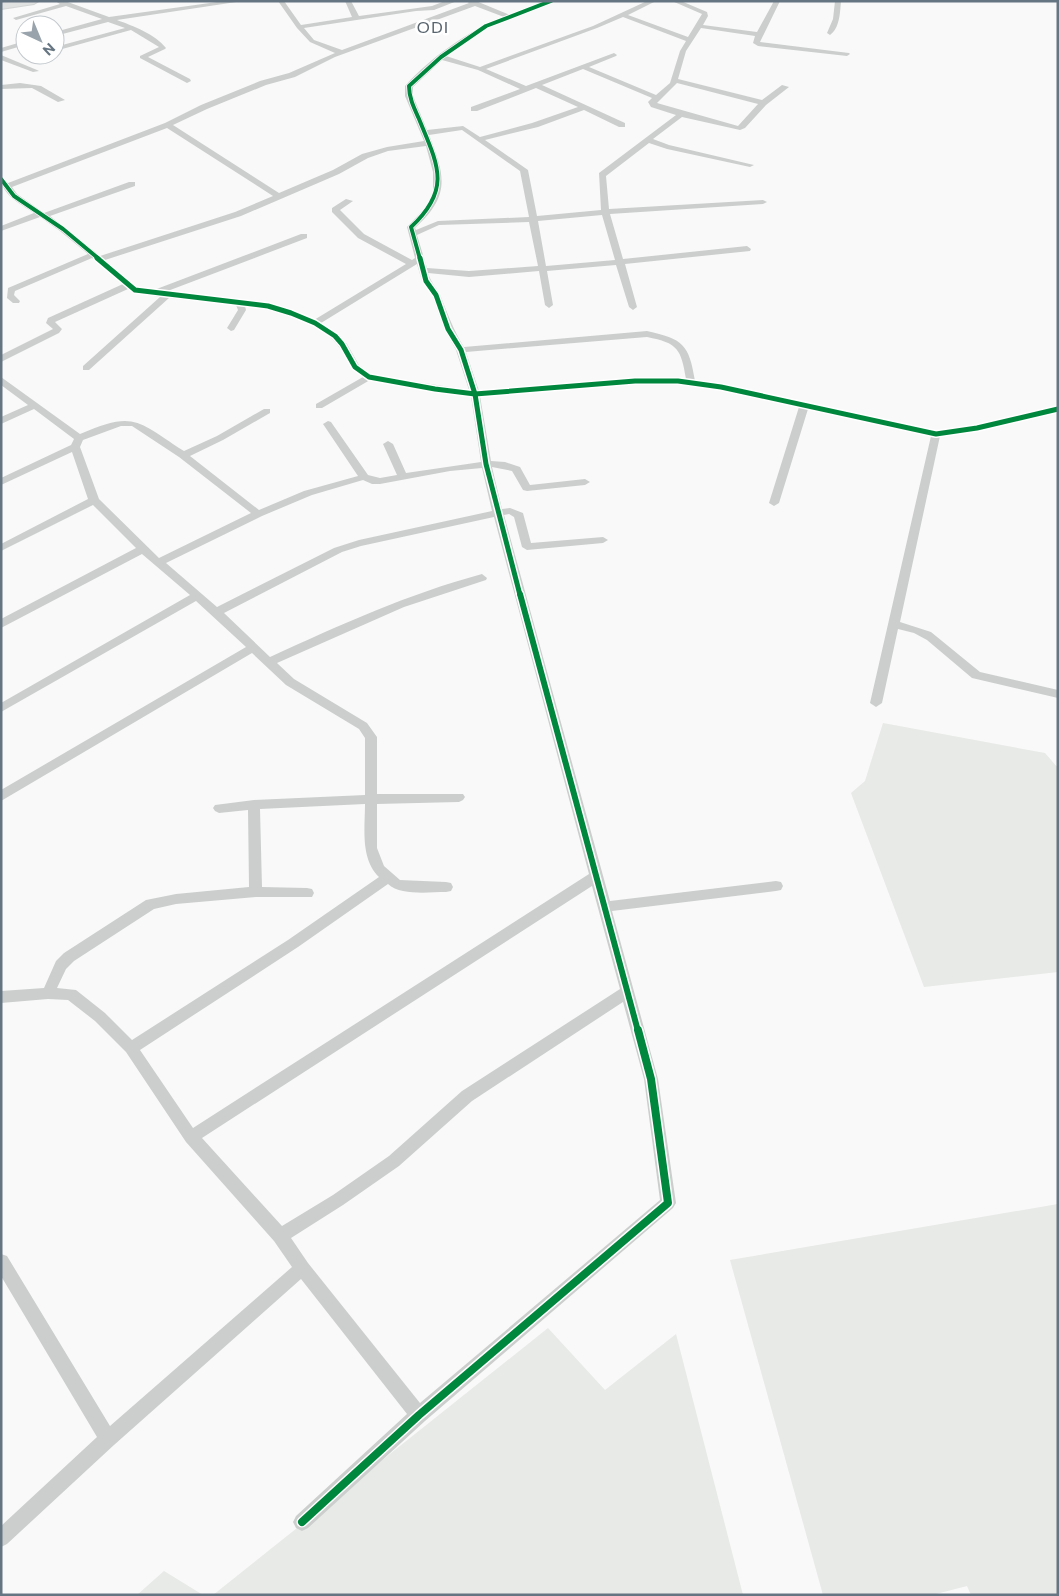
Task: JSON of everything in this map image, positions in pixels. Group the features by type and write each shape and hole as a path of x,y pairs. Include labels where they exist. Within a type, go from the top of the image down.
{"main road":[{"path":"1,6 34,1"}],"street":[{"path":"65,31 110,19 212,3 240,1"},
{"path":"281,1 299,27 312,41 342,53"},
{"path":"348,1 356,16 355,18"},
{"path":"299,27 416,9 434,8 438,5 454,1"},
{"path":"417,262 411,227 430,207 438,191 435,162 410,96 409,86 442,57 486,26 551,1"},
{"path":"480,69 623,15 653,1"},
{"path":"675,1 705,12 705,16 689,40 677,67 675,80 652,102 654,105 681,114 740,127 763,103 785,87"},
{"path":"778,1 759,34 756,43 847,54"},
{"path":"830,33 836,19 838,1"},
{"path":"25,15 61,3 110,19 132,28 163,48 142,57 144,60 187,81"},
{"path":"510,17 471,3 342,53 306,70 263,83 204,107 168,125 4,183 14,196 62,229 136,290 268,306 291,313 315,323 335,336 342,344 355,368 369,377 417,387 474,394 636,381 721,386 936,434 977,428 1058,408"},
{"path":"623,15 689,40"},
{"path":"699,26 759,34"},
{"path":"65,46 132,28"},
{"path":"1,50 15,46"},
{"path":"474,109 614,55"},
{"path":"1,57 35,71"},
{"path":"442,57 480,69 526,89"},
{"path":"583,67 656,98"},
{"path":"675,80 763,103"},
{"path":"1,87 29,84 40,87 61,100"},
{"path":"536,85 622,126"},
{"path":"480,139 535,125 584,108"},
{"path":"633,306 605,212 602,175 681,114"},
{"path":"168,125 278,196"},
{"path":"424,133 463,128 524,170 549,305"},
{"path":"649,140 667,147 750,166"},
{"path":"16,301 10,296 11,290 96,257 238,214 336,172 365,156 387,149 429,144"},
{"path":"1,229 132,184"},
{"path":"302,1522 419,1416 668,1203 651,1079 498,513 486,464 474,394 461,350 448,329 436,295 426,281 423,270 417,262 361,236 335,210 349,201"},
{"path":"413,234 438,223 533,219 605,212 763,202"},
{"path":"154,293 304,236"},
{"path":"423,270 454,274 620,262 747,249"},
{"path":"315,323 417,262"},
{"path":"1,359 56,331 58,329 50,323 50,320 129,285"},
{"path":"86,368 166,295"},
{"path":"231,328 242,310 240,304"},
{"path":"461,350 647,334 666,338 680,344 686,353 691,383"},
{"path":"319,406 369,377"},
{"path":"1,380 35,405 77,442 94,500 143,549 216,612 290,682 363,726 371,736 372,848 379,868 396,884 446,887"},
{"path":"1,421 35,405"},
{"path":"774,503 804,405"},
{"path":"183,455 220,438 267,411"},
{"path":"1,482 77,442 116,424 128,422 135,424 183,455 258,514"},
{"path":"328,424 364,477 372,481 486,464 515,468 522,475 527,488 585,482"},
{"path":"876,703 936,434"},
{"path":"388,444 404,477"},
{"path":"159,562 258,514 308,493 364,477"},
{"path":"1,548 94,500"},
{"path":"216,612 338,550 359,543 498,513 510,511 519,515 527,547 603,540"},
{"path":"1,624 143,549"},
{"path":"269,662 374,614 447,586 482,578"},
{"path":"1,708 197,596"},
{"path":"894,624 920,631 931,637 964,668 976,674 1058,694"},
{"path":"1,796 252,648"},
{"path":"219,808 372,799 459,798"},
{"path":"254,806 256,892"},
{"path":"191,1137 597,876"},
{"path":"131,1048 234,983 388,878"},
{"path":"606,907 776,886"},
{"path":"48,993 61,964 69,957 151,904 176,899 256,892 307,893"},
{"path":"280,1236 338,1200 394,1161 467,1096 628,991"},
{"path":"1,997 48,993 71,994 100,1017 131,1048 191,1137 280,1236 302,1268 419,1416"},
{"path":"1,1261 108,1439"},
{"path":"1,1538 108,1439 302,1268"}],"shaded area":[{"path":"883,723 1045,753 1058,768 1058,972 924,987 851,793 865,781"},
{"path":"1058,1204 1058,1595 971,1595 967,1586 932,1595 823,1595 730,1260"},
{"path":"548,1328 605,1390 676,1334 743,1595 213,1595"},
{"path":"164,1571 203,1595 137,1595"}],"cycle path":[{"path":"302,1522 419,1415 668,1203 651,1079 498,513 486,464 475,394 461,350 448,329 436,295 426,281 411,227 433,203 438,184 434,159 409,96 409,86 441,57 486,26 551,1"},
{"path":"1,179 14,196 63,229 135,290 268,306 291,313 315,323 335,336 342,344 355,367 369,377 382,380 475,394 635,381 678,381 721,387 936,434 977,428 1058,409"}],"district":[{"name":"ODI","path":"433,26"}]}
